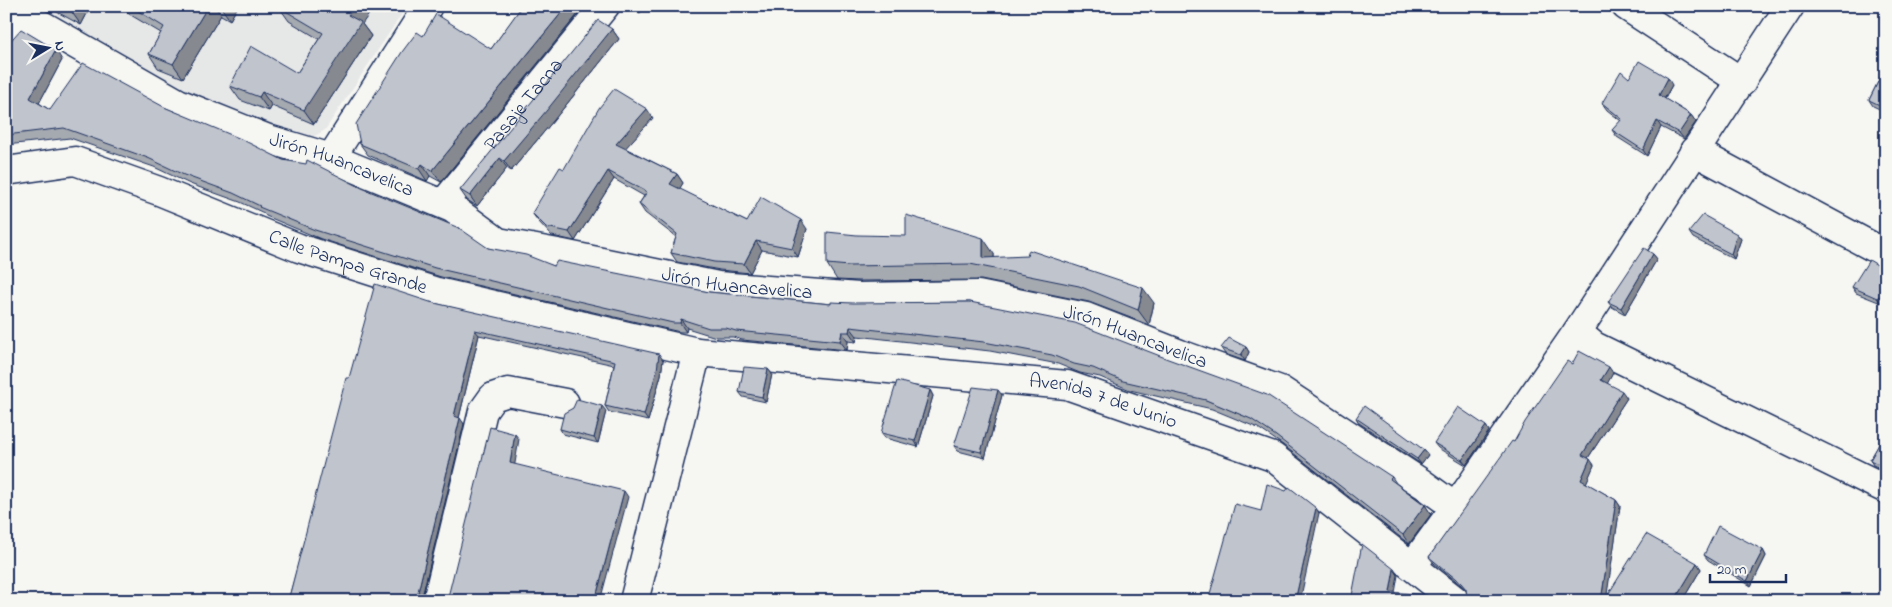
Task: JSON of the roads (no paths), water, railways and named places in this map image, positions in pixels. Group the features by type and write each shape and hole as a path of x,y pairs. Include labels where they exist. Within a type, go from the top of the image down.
{"street":[{"path":"331,158 428,6"},
{"name":"Pasaje Tacna","path":"443,204 604,6"},
{"path":"1626,6 1742,82"},
{"path":"1412,565 1455,507 1577,332 1790,6"},
{"path":"6,41 28,11"},
{"name":"Jirón Huancavelica","path":"28,11 178,103 268,139 331,158 443,204 452,208 498,242 718,286 859,297 978,295 1086,316 1180,354 1280,390 1424,484 1455,507"},
{"path":"1694,151 1886,254"},
{"name":"Calle Pampa Grande","path":"6,171 75,161 159,190 300,248 437,292 697,352"},
{"path":"1577,332 1594,346 1886,489"},
{"path":"634,601 697,352"},
{"name":"Avenida 7 de Junio","path":"697,352 1067,385 1273,457 1456,601"},
{"path":"437,601 483,411 493,397 508,392 565,403"}]}
